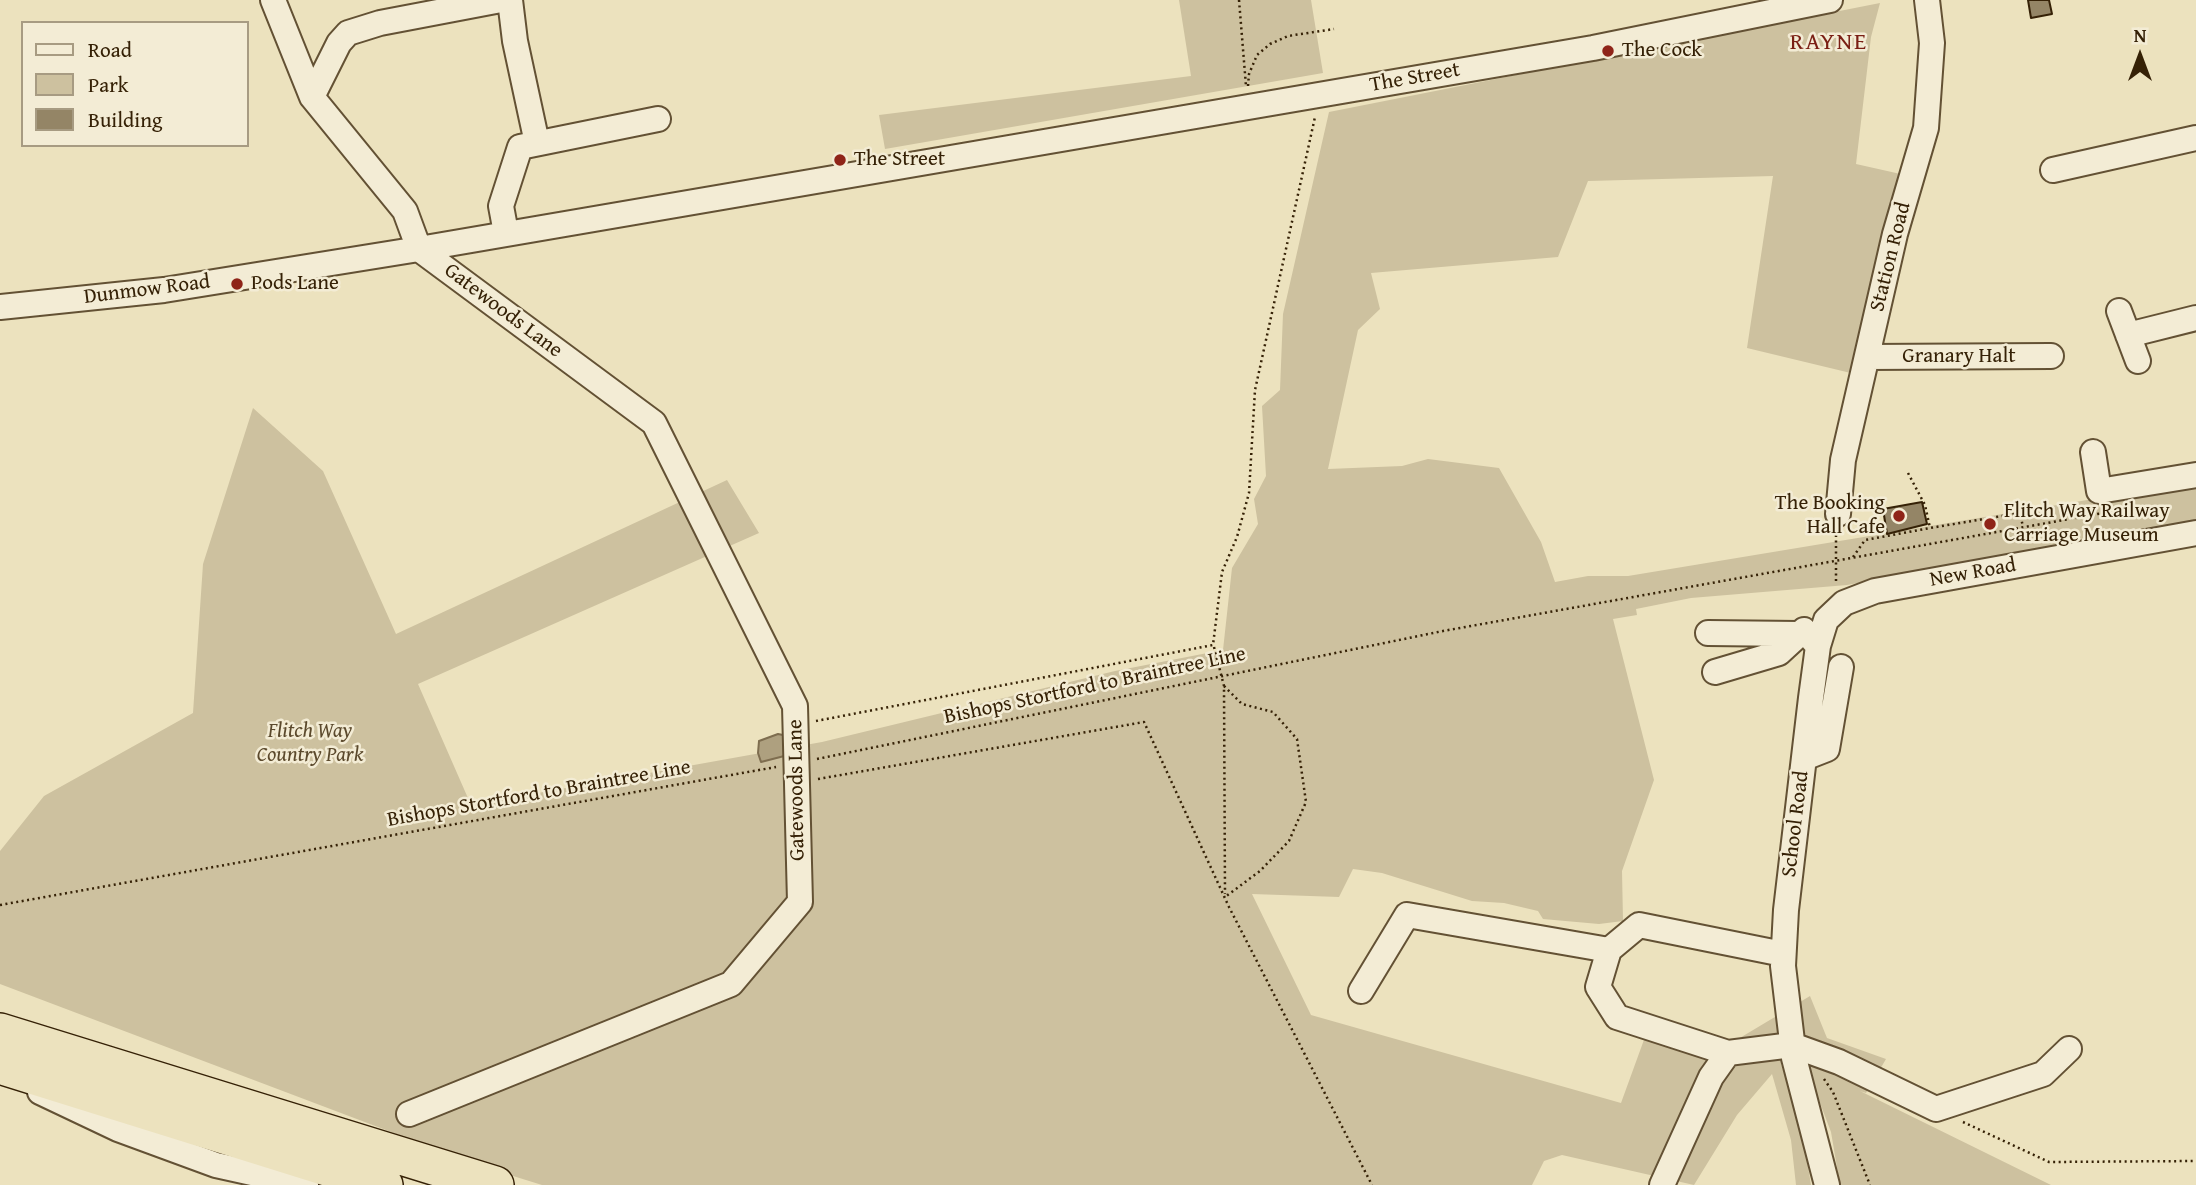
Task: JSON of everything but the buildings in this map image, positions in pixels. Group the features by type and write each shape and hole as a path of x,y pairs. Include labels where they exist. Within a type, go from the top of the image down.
{"highway":[{"path":"0,1031 495,1185"},
{"path":"0,1065 384,1185"}],"street":[{"path":"273,0 312,97 405,211 419,249"},
{"path":"312,97 339,43 348,33 380,23 501,0"},
{"path":"510,0 515,41 537,143"},
{"name":"The Street","path":"419,249 1593,48 1786,4 1830,0"},
{"name":"Station Road","path":"1838,514 1843,460 1895,234 1926,128 1932,43 1927,0"},
{"path":"506,233 501,206 520,147 658,119"},
{"path":"2053,170 2196,138"},
{"name":"Dunmow Road","path":"0,307 164,290 419,249"},
{"name":"Gatewoods Lane","path":"409,1114 731,984 800,902 795,706 654,423 419,249"},
{"path":"2119,311 2138,361"},
{"path":"2128,335 2196,318"},
{"name":"Granary Halt","path":"1867,357 2051,356"},
{"path":"2093,452 2099,491 2196,475"},
{"name":"New Road","path":"1836,608 1875,591 2196,533"},
{"name":"School Road","path":"1826,1185 1783,954 1804,758 1808,640 1836,608"},
{"path":"1708,633 1808,640"},
{"path":"1715,672 1770,657 1808,640"},
{"path":"1804,758 1827,748 1841,667"},
{"path":"1361,991 1407,915 1609,950"},
{"path":"1783,954 1639,925 1609,950 1598,987 1617,1017 1728,1053 1800,1049 1839,1062 1936,1109 2043,1074 2068,1049"},
{"path":"1662,1185 1711,1077 1728,1053"},
{"path":"0,1073 118,1129 216,1165 306,1185"}],"path":[{"path":"1239,0 1248,107"},
{"path":"1248,107 1248,74 1257,55 1270,44 1288,36 1334,29"},
{"path":"1225,897 1224,686 1213,645 1222,572 1237,537 1250,493 1255,390 1314,128 1317,95"},
{"path":"1908,473 1925,505 1930,528"},
{"path":"1853,557 1865,540 1930,528 2020,513 2023,527"},
{"name":"Bishops Stortford to Braintree Line","path":"0,905 797,772 1443,631 2103,513"},
{"path":"1836,608 1838,514"},
{"path":"796,725 1213,645"},
{"path":"1224,686 1242,704 1273,712 1297,739 1306,802 1289,841 1260,871 1225,897"},
{"path":"797,772 1144,722 1225,897 1372,1185"},
{"path":"1800,1049 1833,1092 1870,1185"},
{"path":"1936,1109 2049,1162 2196,1161"}],"green space":[{"path":"1179,0 1311,0 1323,73 885,149 879,115 1191,76"},
{"name":"Flitch Way Country Park","path":"1880,3 1871,37 1856,164 1905,175 1859,375 1747,348 1773,176 1588,181 1558,257 1371,273 1380,309 1358,330 1328,469 1402,466 1428,459 1499,468 1541,542 1555,582 1588,576 1628,576 2196,482 2196,521 1847,585 1691,598 1636,609 1637,615 1613,619 1654,780 1622,871 1623,921 1599,924 1543,919 1538,911 1504,903 1472,901 1382,873 1353,869 1339,897 1252,894 1311,1015 1621,1103 1645,1037 1713,1054 1810,996 1827,1038 1886,1059 1866,1093 1860,1091 2051,1185 1840,1185 1831,1132 1803,1058 1805,1042 1781,1064 1802,1128 1811,1185 1796,1185 1791,1140 1772,1074 1737,1115 1694,1185 1562,1155 1544,1161 1532,1185 542,1185 481,1166 0,984 0,851 44,796 193,713 203,564 253,408 323,471 396,634 727,480 759,533 418,684 471,805 822,742 1115,671 1223,650 1232,568 1258,524 1254,499 1266,476 1262,406 1280,390 1283,314 1329,112"}],"shaded area":[{"path":"778,734 788,736 792,754 761,762 758,753 759,741"}],"place":[{"name":"The Cock","path":"1608,51"},
{"name":"The Street","path":"840,160"},
{"name":"Pods Lane","path":"237,284"},
{"name":"The Booking Hall Cafe","path":"1899,516"},
{"name":"Flitch Way Railway Carriage Museum","path":"1990,524"}],"district":[{"name":"RAYNE","path":"1829,43"}]}
